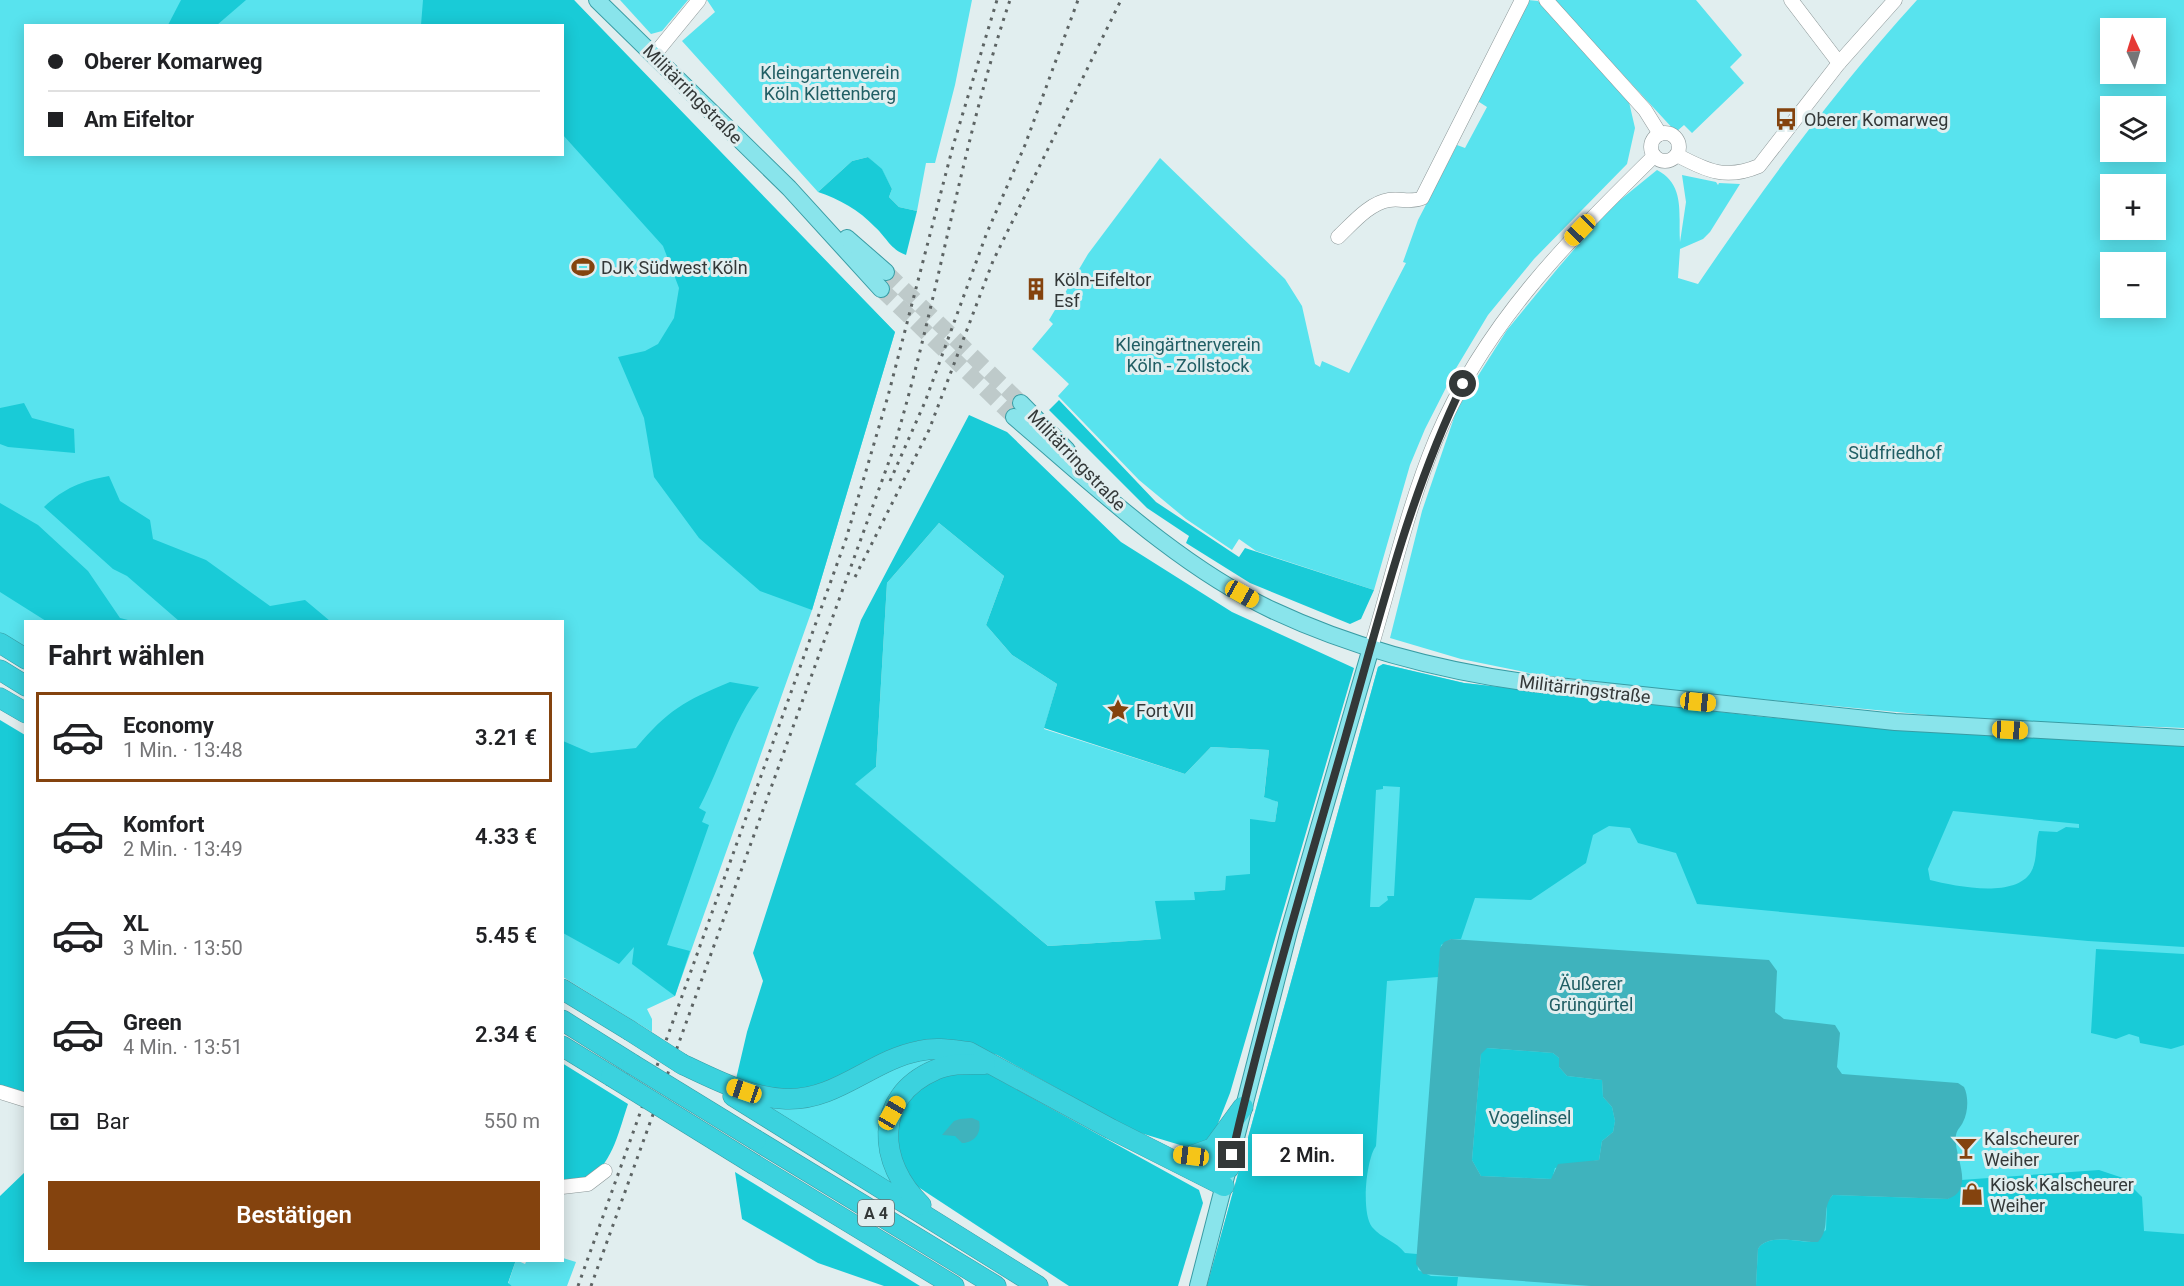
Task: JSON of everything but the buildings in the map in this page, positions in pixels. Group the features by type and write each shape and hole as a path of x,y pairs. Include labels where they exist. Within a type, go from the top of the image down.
{"highway":[{"path":"0,643 24,658"},
{"path":"0,670 24,685"},
{"path":"0,698 24,712"},
{"path":"564,991 1038,1286"},
{"name":"A 4","path":"564,1021 996,1286"},
{"name":"A 4","path":"564,1047 954,1286"},
{"path":"682,1065 756,1095 788,1099 820,1094 854,1080 892,1060 918,1051 943,1048 969,1052 1158,1152 1227,1177"},
{"path":"945,1228 912,1197 898,1179 889,1157 886,1138 892,1113 904,1092 920,1078 936,1069 952,1065 992,1064"},
{"path":"1191,1156 1213,1148 1243,1107"},
{"path":"1158,1152 1191,1156 1227,1177"}],"main road":[{"name":"Militärringstraße","path":"597,0 789,188 881,289"},
{"name":"Militärringstraße","path":"789,188 886,272"},
{"name":"Militärringstraße","path":"1018,410 1132,517 1228,585 1272,610 1371,648 1485,677 1609,692 1895,722 2184,738"},
{"path":"1198,1286 1289,931 1371,648"}],"street":[{"path":"654,55 699,0"},
{"path":"1338,237 1360,216 1378,204 1389,200 1414,201 1422,198 1522,0"},
{"path":"1546,0 1645,110 1660,134"},
{"path":"1791,0 1839,63"},
{"path":"1677,155 1702,168 1721,173 1742,173 1759,166 1839,63 1895,0"},
{"path":"1666,133 1676,138 1679,144 1677,155 1669,161 1654,156 1652,143 1660,134 1666,133"},
{"path":"1371,648 1427,462 1463,384 1496,331 1542,269 1654,156"},
{"path":"0,1092 24,1099"},
{"path":"564,1187 588,1184 604,1171"}],"green space":[{"path":"0,0 574,0 628,59 895,332 812,610 675,996 647,1009 652,1019 652,1032 564,978 564,620 24,620 24,648 0,633"},
{"path":"181,0 246,0 218,24 169,24"},
{"path":"423,0 574,0 895,332 812,610 760,591 699,538 654,477 644,418 618,357 645,351 658,344 674,318 679,288 663,246 564,136 564,24 421,24"},
{"path":"620,0 688,0 662,31 651,34"},
{"name":"Kleingartenverein Köln Klettenberg","path":"707,0 972,0 955,85 935,163 926,163 917,211 899,207 889,197 892,189 882,170 868,157 852,161 818,192 682,41 715,12"},
{"name":"Kleingärtnerverein Köln - Zollstock","path":"1528,0 1538,1 1629,102 1635,128 1627,164 1534,259 1488,315 1455,370 1425,429 1410,465 1374,590 1256,551 1239,539 1232,550 1186,519 1139,480 1058,396 1069,384 1032,349 1053,324 1049,320 1088,254 1160,158 1285,279 1302,306 1315,364 1320,367 1322,361 1349,373 1406,263 1403,262 1418,220 1457,145 1465,148 1487,107 1476,100"},
{"path":"1554,0 1696,0 1742,55 1730,67 1744,83 1692,133 1684,125 1676,132"},
{"name":"Südfriedhof","path":"1917,0 2184,0 2184,728 1981,720 1684,692 1534,674 1461,659 1390,638 1422,511 1457,409 1507,330 1609,209 1657,170 1673,184 1679,201 1680,242 1686,202 1682,175 1716,182 1718,185 1719,183 1740,184 1710,232 1703,239 1680,249 1678,278 1698,284 1802,138"},
{"path":"868,157 882,169 892,189 889,197 899,207 917,211 906,255 892,246 869,221 855,210 818,192 852,161"},
{"path":"1059,400 1156,502 1239,557 1245,548 1374,590 1361,619 1350,624 1250,583 1186,543 1189,536 1147,508 1049,410"},
{"path":"24,403 32,418 74,429 75,453 8,447 0,444 0,408"},
{"path":"969,415 1007,432 1121,542 1232,612 1354,668 1230,1093 1212,1139 1190,1148 1134,1131 997,1055 965,1044 824,1085 792,1090 768,1089 736,1079 747,1032 763,981 753,953 861,620","holes":["939,523 1004,576 986,625 1012,655 1057,684 1044,728 1185,774 1211,747 1269,750 1264,797 1278,802 1275,822 1250,819 1250,874 1226,876 1225,890 1194,892 1195,900 1155,901 1161,939 1048,946 855,784 876,767 887,583"]},
{"path":"109,476 120,501 150,520 153,539 206,560 270,606 305,600 329,620 178,620 127,576 113,569 44,507 74,486"},
{"path":"0,503 38,525 88,571 120,618 128,620 44,620 0,592"},
{"path":"939,523 1004,576 986,625 1012,655 1057,684 1044,729 1185,774 1211,747 1269,750 1264,796 1278,802 1275,822 1250,820 1250,875 1225,890 1195,892 1195,900 1161,939 1048,946 854,784 876,767 887,583"},
{"name":"Äußerer Grüngürtel","path":"1383,664 1464,683 1764,717 1961,734 2184,746 2184,1286 1207,1286 1378,667"},
{"path":"1383,664 1464,683 1764,717 1961,734 2184,746 2184,947 2088,941 1697,904 1676,853 1638,843 1630,828 1609,826 1593,835 1586,863 1531,900 1475,898 1461,939 1451,939 1441,945 1438,977 1387,981 1376,1146 1367,1174 1366,1186 1369,1220 1376,1231 1405,1253 1417,1254 1418,1270 1431,1276 1458,1277 1457,1286 1207,1286 1378,667","holes":["1383,786 1400,787 1394,896 1387,896 1388,900 1379,907 1370,907 1376,790 1383,789","1953,811 2079,824 2079,828 2066,827 2057,832 2039,831 2033,867 2023,880 1998,888 1968,887 1930,880 1928,869"]},
{"path":"730,682 759,687 741,715 699,808 706,812 702,822 709,825 667,945 690,951 675,996 632,964 634,947 619,964 564,934 564,741 591,753 636,748 668,715 700,695"},
{"path":"0,720 24,734 24,1096 0,1089"},
{"path":"2096,949 2184,954 2184,1045 2171,1049 2140,1043 2139,1037 2129,1034 2116,1039 2091,1033"},
{"name":"Vogelinsel","path":"1486,1048 1553,1053 1559,1058 1559,1067 1567,1076 1602,1080 1603,1097 1612,1107 1615,1121 1613,1132 1602,1141 1599,1160 1555,1168 1552,1179 1481,1176 1472,1160 1481,1053"},
{"path":"950,1056 900,1192 762,1104 902,1063"},
{"path":"564,1064 628,1104 615,1144 605,1163 590,1177 564,1184"},
{"path":"978,1071 989,1074 1199,1190 1203,1203 1178,1286 1069,1286 909,1181 896,1144 897,1124 903,1108 913,1093 948,1072"},
{"path":"2099,1170 2123,1178 2142,1197 2144,1231 2184,1234 2184,1286 1756,1286 1758,1249 1762,1244 1774,1240 1810,1242 1826,1230 1827,1202 1833,1195 1948,1199 1960,1188 1961,1180"},
{"path":"735,1172 920,1286 884,1286 818,1263 742,1219"},
{"path":"24,1173 24,1262 515,1262 508,1283 512,1286 0,1286 0,1196"},
{"path":"564,1258 576,1262 567,1286 512,1286 508,1284 515,1262 525,1264 526,1262 564,1262"}],"shaded area":[{"name":"Kalscheurer Weiher","path":"1451,939 1769,960 1777,971 1775,1012 1784,1019 1835,1025 1840,1033 1837,1067 1842,1074 1958,1083 1964,1087 1967,1095 1967,1110 1957,1133 1956,1143 1961,1170 1961,1187 1957,1194 1948,1199 1833,1195 1827,1206 1824,1231 1818,1242 1777,1240 1769,1241 1758,1249 1756,1286 1591,1286 1423,1274 1416,1264 1440,948 1444,942","holes":["1487,1048 1553,1053 1559,1058 1559,1067 1567,1076 1602,1080 1603,1097 1612,1107 1615,1121 1613,1132 1602,1141 1599,1160 1558,1164 1551,1179 1481,1176 1472,1160 1481,1054"]},
{"path":"972,1118 979,1121 980,1125 976,1136 966,1143 962,1143 955,1136 942,1135 954,1121"}],"tunnel":[{"path":"886,272 1021,403"},
{"path":"881,289 1014,417"}],"railway":[{"path":"578,1286 846,539 888,396 953,146 997,0"},
{"path":"591,1286 892,453 923,340 977,112 1010,0"},
{"path":"890,481 925,402 986,235 1025,145 1078,0"},
{"path":"855,577 929,430 993,261 1121,0"}],"place":[{"name":"Oberer Komarweg","path":"1786,119"},
{"name":"DJK Südwest Köln","path":"583,267"},
{"name":"Köln-Eifeltor Esf","path":"1036,289"},
{"name":"Fort VII","path":"1118,710"},
{"name":"Kalscheurer Weiher","path":"1966,1148"},
{"name":"Kiosk Kalscheurer Weiher","path":"1972,1194"}],"route":[{"path":"1232,1155 1289,931 1388,588 1427,462 1463,384"}]}
